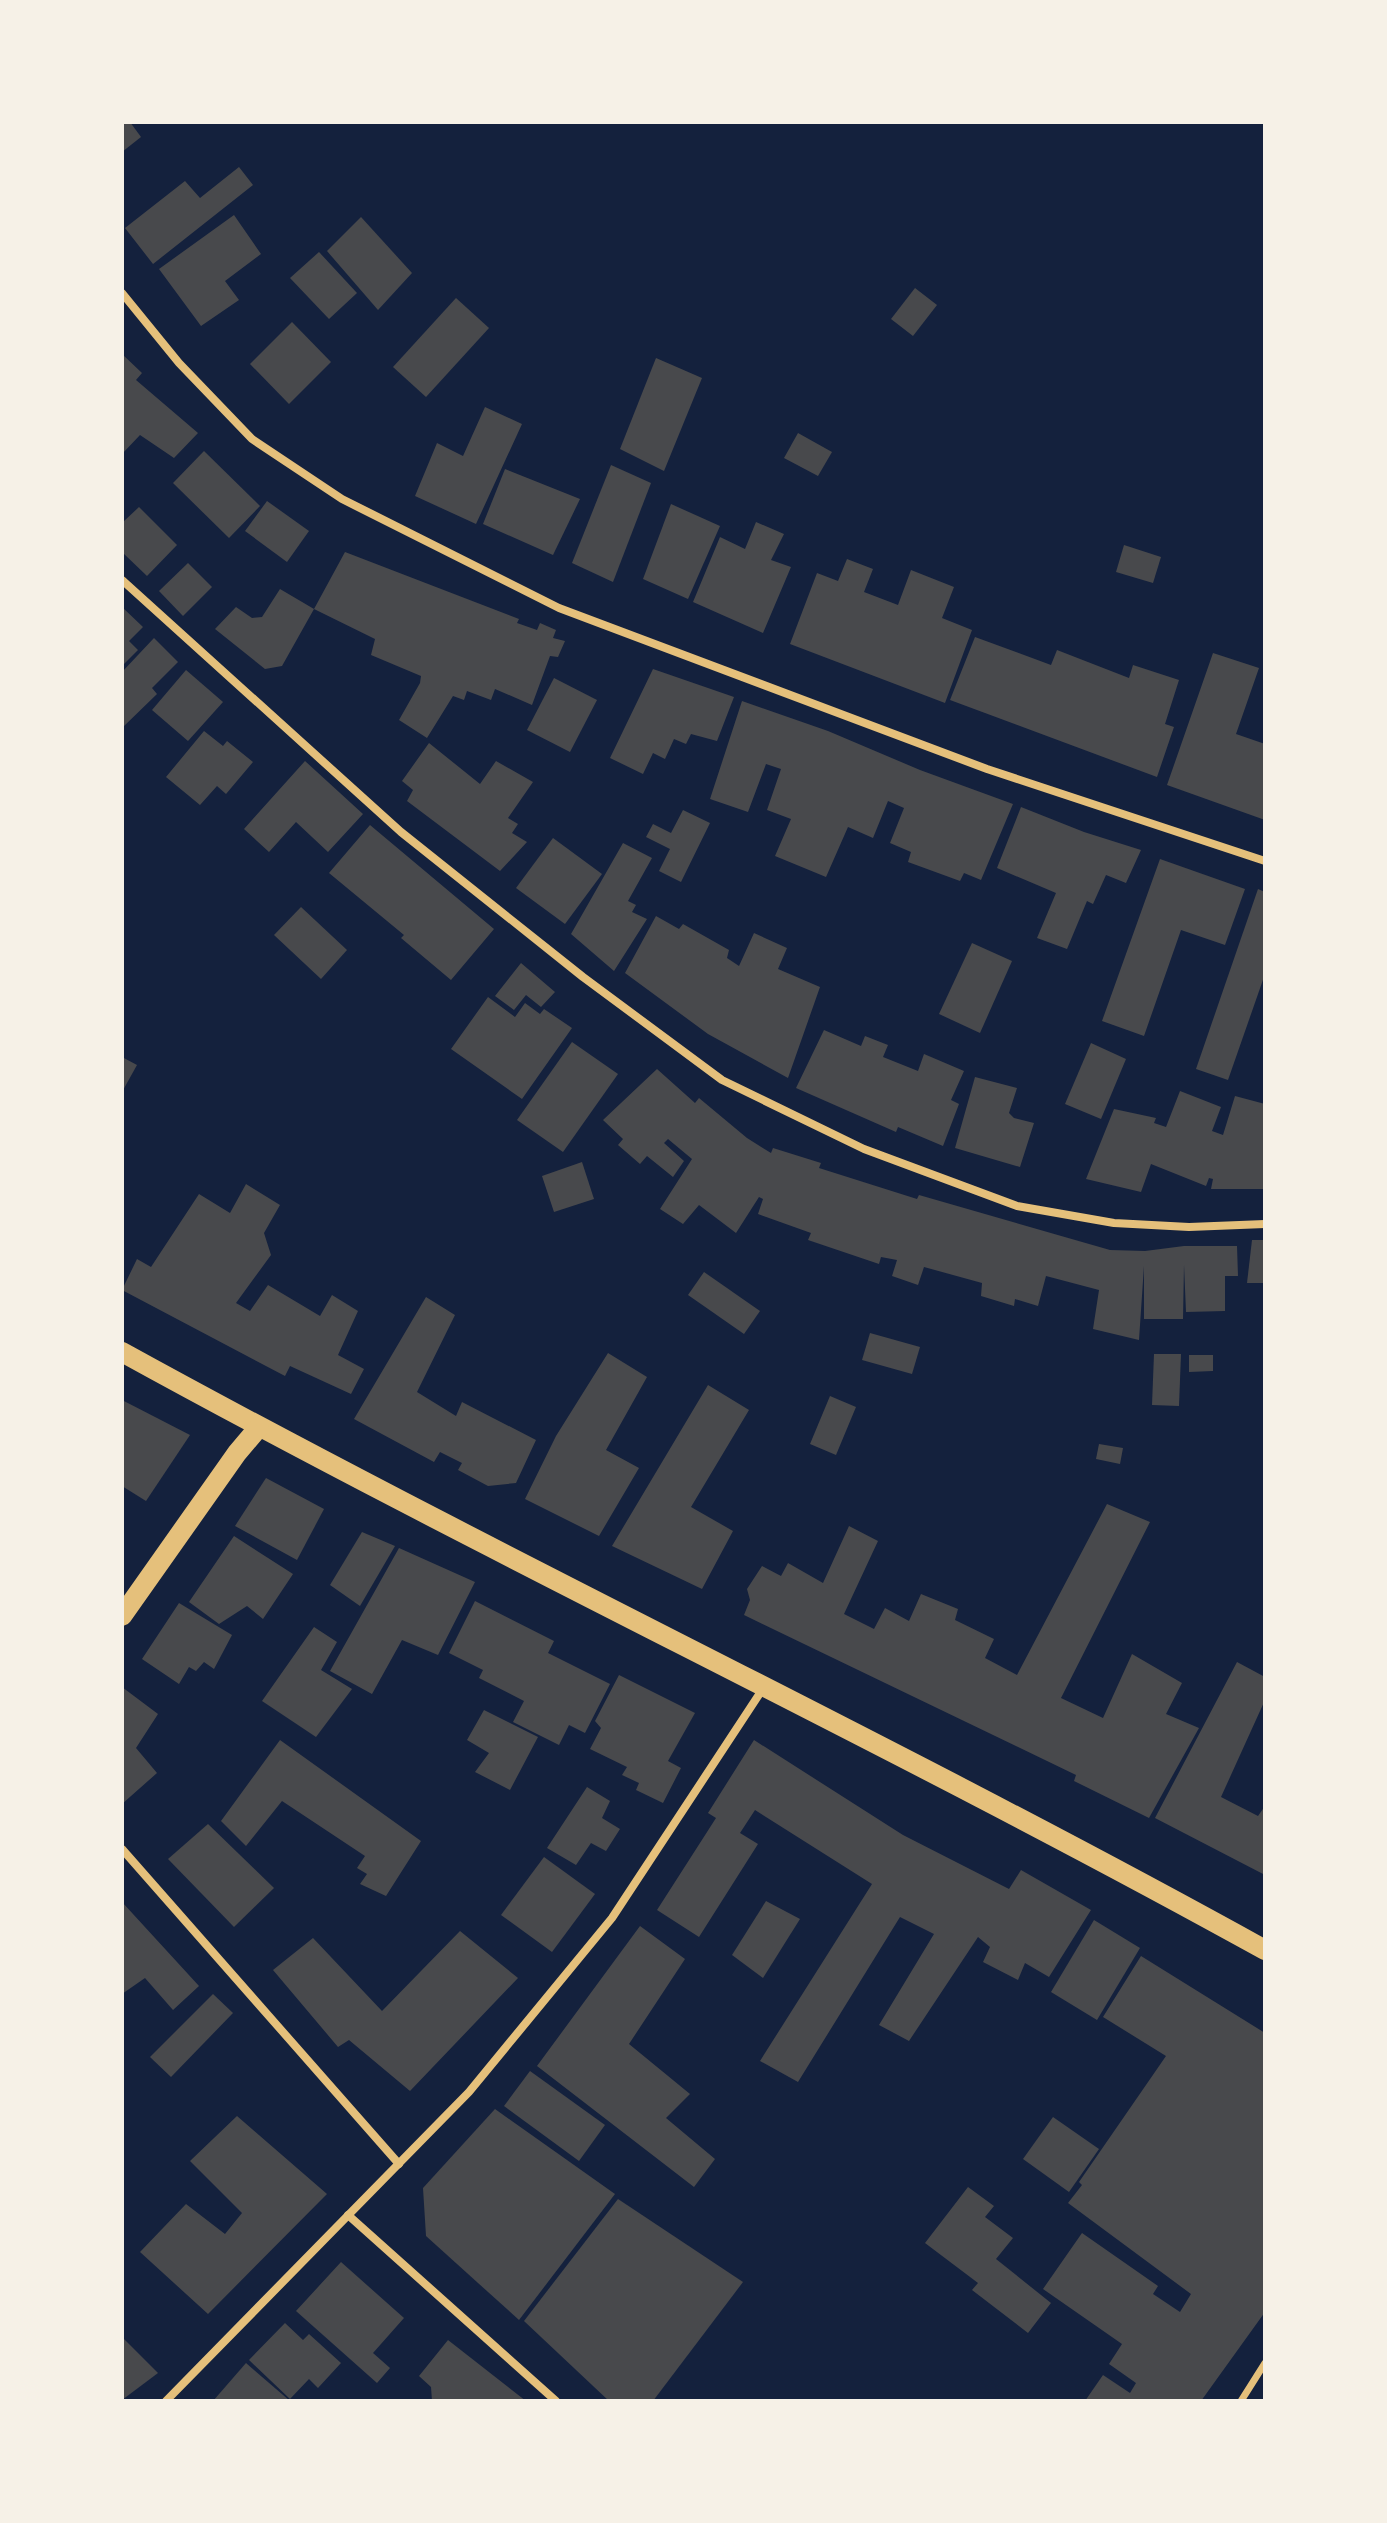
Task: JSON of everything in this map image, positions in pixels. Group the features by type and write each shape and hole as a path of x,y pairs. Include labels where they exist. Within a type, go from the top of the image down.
{"main road":[{"path":"122,1352 259,1427 765,1686 1265,1950"},
{"path":"122,1616 237,1453 259,1427"}],"street":[{"path":"122,293 179,363 252,439 342,499 559,608 987,769 1265,861"},
{"path":"122,580 401,832 583,977 722,1080 864,1149 1017,1206 1114,1223 1189,1227 1265,1224"},
{"path":"166,2401 469,2092 612,1918 765,1686"},
{"path":"122,1849 399,2164"},
{"path":"348,2215 556,2401"},
{"path":"1241,2401 1265,2363"}],"building":[{"path":"122,122 130,122 141,137 122,152"},
{"path":"239,167 253,185 153,264 125,228 185,181 200,198"},
{"path":"234,215 261,254 225,281 239,300 201,326 159,269"},
{"path":"361,217 412,273 378,310 327,251"},
{"path":"319,252 357,293 329,319 290,278"},
{"path":"915,288 937,305 913,336 891,319"},
{"path":"456,298 489,328 426,397 393,367"},
{"path":"292,322 331,362 289,404 250,364"},
{"path":"122,354 142,373 136,380 198,433 174,458 140,435 122,454"},
{"path":"656,358 702,378 664,471 620,449"},
{"path":"485,407 522,424 476,524 415,496 437,443 463,456"},
{"path":"798,433 832,452 818,476 784,458"},
{"path":"204,451 260,506 229,538 173,483"},
{"path":"611,465 651,483 613,582 572,563"},
{"path":"505,469 580,499 553,555 483,524"},
{"path":"267,501 309,531 287,562 245,531"},
{"path":"671,504 720,526 688,599 643,579"},
{"path":"139,507 177,545 147,576 122,552 122,523"},
{"path":"756,522 784,534 771,560 791,567 763,633 693,602 720,537 745,549"},
{"path":"1124,545 1161,557 1153,583 1116,572"},
{"path":"345,552 519,619 517,623 537,630 540,623 556,630 553,638 565,641 558,657 550,656 532,705 495,689 491,700 467,691 464,700 453,696 427,738 399,720 421,676 371,655 375,639 314,609"},
{"path":"847,559 873,569 864,592 898,605 911,570 954,587 942,618 972,630 945,703 790,644 817,573 838,581"},
{"path":"188,563 212,587 183,616 159,591"},
{"path":"280,589 314,609 282,666 265,669 215,629 236,607 252,618 262,617"},
{"path":"122,607 143,627 129,641 138,650 122,666"},
{"path":"975,637 1051,665 1057,650 1129,678 1133,665 1179,680 1165,724 1174,727 1157,777 950,700"},
{"path":"154,638 178,662 152,688 157,694 122,728 122,672"},
{"path":"1213,653 1259,668 1236,734 1265,744 1265,820 1167,785"},
{"path":"653,669 734,697 717,741 691,734 686,744 674,739 665,759 653,753 643,774 610,758"},
{"path":"186,670 223,702 188,741 152,710"},
{"path":"554,678 597,700 570,752 527,730"},
{"path":"742,701 828,731 920,770 1013,804 981,880 964,873 960,881 908,862 911,852 890,843 904,808 888,801 873,838 848,827 826,877 775,856 791,819 767,810 781,769 766,764 748,812 710,799"},
{"path":"204,731 223,746 227,741 253,762 226,794 217,786 200,805 166,777"},
{"path":"429,743 480,784 496,761 533,782 508,818 518,824 512,833 527,842 500,871 407,801 413,790 402,781"},
{"path":"305,761 363,814 328,852 296,822 269,852 244,829"},
{"path":"1021,807 1141,850 1126,883 1106,875 1093,904 1087,901 1067,949 1037,938 1056,893 997,868"},
{"path":"683,810 710,823 681,882 659,871 670,849 646,837 653,824 671,833"},
{"path":"370,825 494,929 451,980 401,938 404,935 329,873"},
{"path":"553,838 602,874 565,924 516,888"},
{"path":"623,843 652,858 628,901 636,905 632,912 647,919 614,971 571,934"},
{"path":"1160,859 1245,889 1225,945 1181,930 1144,1036 1102,1021"},
{"path":"1258,889 1265,892 1265,974 1228,1080 1196,1069"},
{"path":"301,907 347,950 321,979 274,935"},
{"path":"656,916 679,929 683,924 729,950 727,958 739,966 754,933 787,948 778,969 820,987 788,1078 708,1034 625,973"},
{"path":"972,943 1012,961 980,1033 939,1014"},
{"path":"521,963 555,992 541,1007 526,995 514,1010 495,996"},
{"path":"488,997 515,1017 525,1003 540,1014 544,1009 572,1028 522,1099 451,1049"},
{"path":"824,1030 861,1046 865,1036 888,1045 883,1057 918,1071 924,1054 964,1071 951,1100 959,1104 943,1146 898,1127 896,1132 796,1088"},
{"path":"572,1042 618,1074 563,1152 517,1120"},
{"path":"1091,1043 1126,1059 1101,1119 1065,1104"},
{"path":"122,1057 137,1065 122,1092"},
{"path":"657,1069 695,1103 699,1098 747,1138 771,1153 773,1148 821,1163 819,1168 917,1199 919,1195 1110,1250 1237,1246 1238,1276 1225,1276 1225,1311 1186,1312 1184,1265 1183,1319 1144,1319 1144,1266 1139,1340 1093,1329 1099,1290 1046,1276 1038,1306 1015,1299 1014,1306 981,1296 982,1283 924,1267 918,1285 892,1276 897,1260 881,1257 879,1264 808,1240 811,1233 758,1214 763,1199 759,1197 736,1233 699,1205 683,1224 660,1209 692,1159 668,1139 664,1143 684,1161 673,1177 647,1156 640,1164 618,1145 623,1139 603,1120"},
{"path":"975,1077 1017,1088 1009,1113 1014,1118 1034,1123 1020,1167 955,1148"},
{"path":"1180,1091 1221,1107 1212,1131 1223,1135 1235,1096 1265,1104 1265,1189 1211,1189 1213,1179 1209,1178 1206,1186 1151,1164 1141,1192 1086,1179 1114,1109 1156,1118 1154,1123 1166,1127"},
{"path":"582,1162 594,1199 554,1212 542,1176"},
{"path":"246,1184 280,1205 264,1233 271,1255 236,1303 250,1311 268,1285 320,1316 332,1295 358,1311 338,1355 364,1369 351,1394 290,1366 285,1376 122,1290 137,1259 151,1267 199,1194 230,1213"},
{"path":"1252,1240 1265,1240 1265,1283 1247,1283"},
{"path":"704,1272 760,1311 744,1334 688,1295"},
{"path":"426,1297 455,1315 417,1392 456,1416 462,1402 536,1440 516,1483 488,1486 458,1470 462,1463 440,1452 434,1462 354,1419"},
{"path":"870,1333 920,1347 912,1374 862,1360"},
{"path":"608,1353 647,1377 606,1450 639,1468 599,1536 525,1499 556,1436"},
{"path":"1154,1354 1181,1354 1179,1406 1152,1405"},
{"path":"1189,1355 1213,1355 1213,1371 1189,1372"},
{"path":"708,1385 749,1410 691,1507 733,1531 702,1589 612,1546"},
{"path":"830,1396 856,1407 836,1455 810,1444"},
{"path":"122,1400 190,1435 146,1501 122,1486"},
{"path":"1099,1444 1123,1448 1120,1464 1096,1459"},
{"path":"266,1478 324,1509 297,1560 235,1526"},
{"path":"1107,1504 1150,1522 1061,1698 1103,1718 1132,1654 1182,1683 1166,1714 1199,1728 1149,1818 1074,1781 1076,1775 744,1615 750,1600 747,1589 762,1566 781,1576 788,1563 823,1583 849,1526 878,1541 844,1614 874,1629 885,1608 909,1621 921,1594 958,1609 955,1620 994,1639 985,1658 1017,1675"},
{"path":"362,1532 395,1546 360,1606 330,1585"},
{"path":"234,1536 293,1574 263,1619 247,1606 219,1624 189,1602"},
{"path":"399,1548 475,1582 438,1655 402,1640 372,1694 330,1671"},
{"path":"475,1601 554,1641 548,1653 610,1684 585,1733 569,1725 559,1745 513,1722 524,1701 479,1678 483,1670 449,1653"},
{"path":"179,1603 232,1635 214,1669 204,1662 196,1671 189,1667 179,1684 142,1659"},
{"path":"314,1627 337,1642 321,1670 352,1689 316,1737 262,1701"},
{"path":"1237,1662 1265,1677 1265,1700 1221,1797 1258,1816 1265,1806 1265,1875 1155,1818"},
{"path":"619,1675 695,1713 668,1761 681,1768 663,1803 636,1790 639,1783 622,1775 627,1767 590,1749 601,1728 595,1721"},
{"path":"122,1687 158,1714 136,1748 157,1773 122,1804"},
{"path":"484,1710 538,1737 510,1790 475,1772 489,1753 467,1740"},
{"path":"280,1740 421,1841 386,1896 360,1884 367,1874 357,1868 365,1856 282,1801 246,1846 221,1821"},
{"path":"754,1740 903,1835 1009,1889 1021,1870 1091,1910 1049,1977 1025,1963 1018,1980 983,1962 990,1947 978,1937 909,2041 879,2025 934,1934 900,1917 798,2082 760,2061 872,1884 755,1810 740,1833 758,1844 699,1937 657,1910 716,1818 708,1813"},
{"path":"587,1787 610,1801 602,1818 620,1829 606,1851 591,1843 576,1865 547,1848"},
{"path":"208,1824 274,1888 234,1927 168,1859"},
{"path":"544,1857 595,1894 552,1952 501,1915"},
{"path":"766,1901 800,1919 763,1978 732,1955"},
{"path":"122,1902 199,1986 173,2010 145,1978 122,1994"},
{"path":"1094,1920 1140,1948 1097,2020 1051,1992"},
{"path":"640,1926 685,1959 629,2044 690,2094 666,2118 715,2159 694,2187 537,2066"},
{"path":"460,1931 518,1978 410,2091 349,2040 338,2047 273,1970 313,1938 382,2011"},
{"path":"1141,1956 1265,2033 1265,2312 1201,2401 1085,2401 1103,2375 1130,2393 1136,2383 1109,2364 1122,2344 1043,2289 1082,2233 1158,2286 1153,2294 1180,2312 1191,2294 1068,2203 1082,2185 1079,2182 1166,2056 1103,2017"},
{"path":"213,1994 233,2013 171,2077 150,2057"},
{"path":"530,2071 605,2125 579,2161 504,2106"},
{"path":"495,2109 615,2194 519,2320 426,2236 423,2188"},
{"path":"237,2116 327,2194 208,2314 140,2252 186,2204 225,2234 242,2213 190,2161"},
{"path":"1053,2117 1099,2149 1069,2192 1023,2159"},
{"path":"968,2187 994,2206 985,2217 1013,2238 996,2259 1051,2303 1028,2333 972,2290 978,2283 925,2243"},
{"path":"618,2199 743,2282 653,2401 609,2401 524,2321"},
{"path":"341,2262 404,2318 373,2353 390,2368 377,2383 296,2311"},
{"path":"285,2323 303,2340 309,2334 341,2363 318,2388 309,2379 290,2399 249,2360"},
{"path":"122,2337 158,2373 122,2400"},
{"path":"448,2340 526,2401 432,2401 431,2387 419,2376"},
{"path":"246,2363 290,2401 213,2401"}]}
